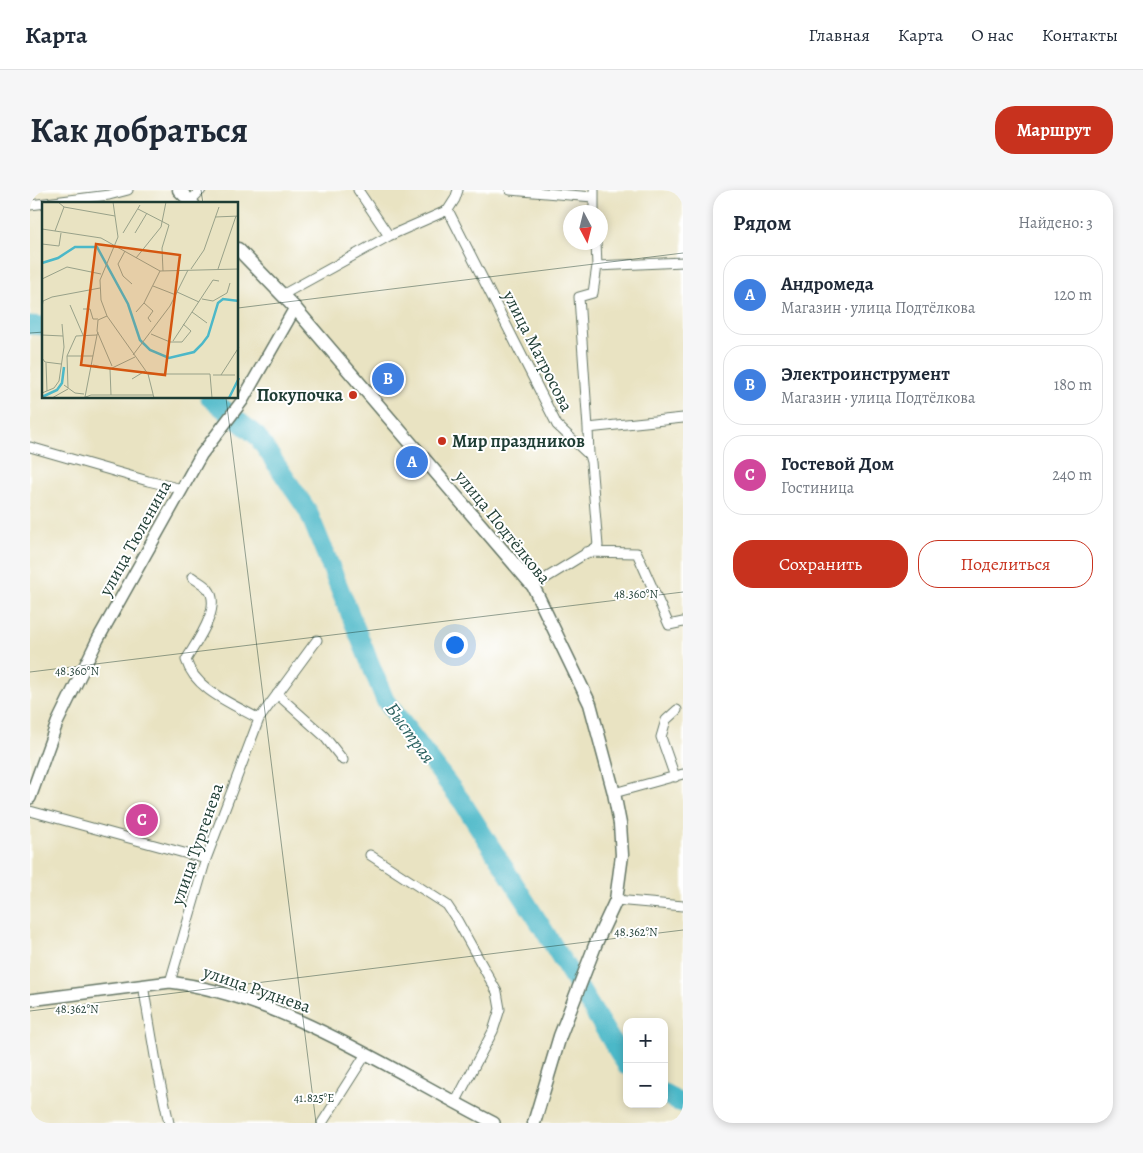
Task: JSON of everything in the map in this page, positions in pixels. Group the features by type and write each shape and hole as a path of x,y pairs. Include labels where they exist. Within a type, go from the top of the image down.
{"main road":[{"path":"179,190 192,202"},
{"name":"улица Подтёлкова","path":"239,250 296,308 533,586 590,704 614,793 620,824 622,855 616,900 596,943 560,1036 534,1123"}],"street":[{"path":"54,202 109,195 128,190"},
{"path":"192,202 201,190"},
{"path":"358,190 389,236"},
{"path":"282,295 389,236 448,210 458,190"},
{"path":"510,190 594,194"},
{"name":"улица Матросова","path":"448,210 557,425 589,455"},
{"path":"533,586 598,546 589,455 579,297 593,293 597,266 596,250"},
{"path":"597,266 683,262"},
{"name":"улица Тюленина","path":"30,798 57,723 98,640 201,455 242,401 296,308"},
{"path":"588,428 683,418"},
{"path":"30,447 182,489"},
{"path":"586,552 637,553 669,625 683,622"},
{"path":"192,577 208,589 213,606 208,622 186,660 189,670 201,685 259,719"},
{"name":"улица Тургенева","path":"170,982 206,859 259,719 317,640"},
{"path":"277,694 324,736 343,760"},
{"path":"614,793 679,776 662,737 666,720 677,710"},
{"path":"30,811 206,859"},
{"path":"370,855 446,905 457,920 497,992 500,1009 492,1031 455,1103"},
{"path":"616,900 683,906"},
{"name":"улица Руднева","path":"30,1000 170,982 239,998 311,1026 494,1123"},
{"path":"143,984 157,1068 169,1123"},
{"path":"322,1123 366,1054"}],"waterway":[{"name":"Быстрая","path":"30,325 42,326"},
{"name":"Быстрая","path":"211,399 257,436 308,511 385,700 463,803 625,1063"},
{"name":"Быстрая","path":"668,1096 683,1103"}],"place":[{"name":"Электроинструмент","path":"388,379"},
{"name":"Покупочка","path":"353,395"},
{"name":"Мир праздников","path":"442,441"},
{"name":"Андромеда","path":"412,462"},
{"name":"Гостевой Дом","path":"142,820"}]}
